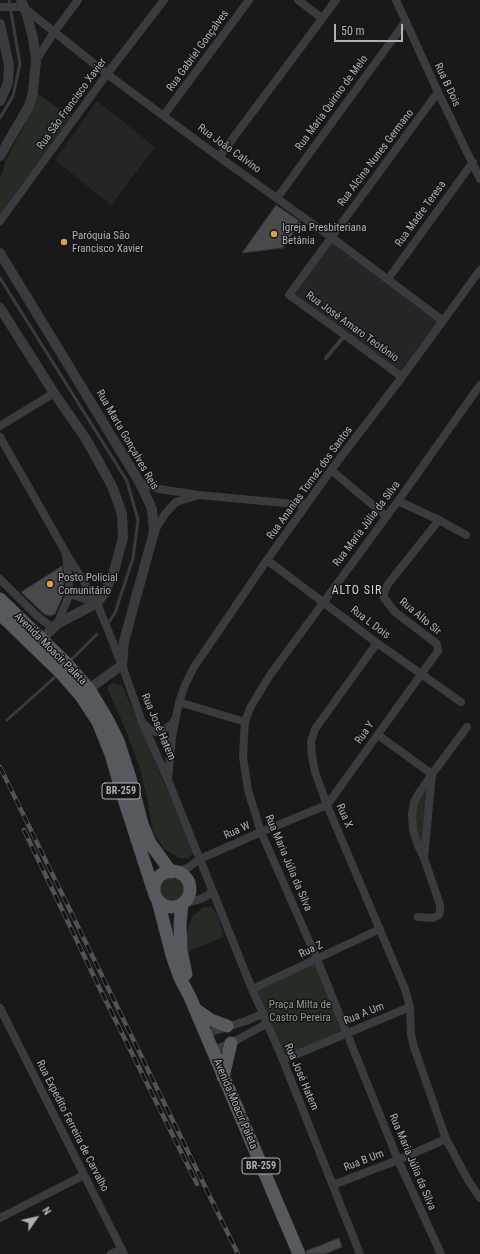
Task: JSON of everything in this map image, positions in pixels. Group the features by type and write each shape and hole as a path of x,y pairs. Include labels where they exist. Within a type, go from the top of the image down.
{"main road":[{"name":"Avenida Moacir Paleta","path":"0,599 81,696 98,722 111,754 123,796 156,895 172,955 180,978 190,997 299,1254"},
{"name":"Avenida Moacir Paleta","path":"0,614 42,640 68,664 89,689 118,741 130,778 142,824 150,843 172,871 184,876 190,887 191,901 181,939 181,950 190,997"},
{"path":"172,871 166,872 157,879 156,895 162,905 172,908 191,901"},
{"path":"195,1009 212,1020 227,1026"},
{"path":"223,1077 231,1043"}],"street":[{"path":"36,60 78,0"},
{"name":"Rua São Francisco Xavier","path":"0,221 164,0"},
{"name":"Rua Gabriel Gonçalves","path":"164,115 249,0"},
{"path":"298,0 322,18"},
{"path":"219,157 336,0"},
{"name":"Rua B Dois","path":"396,0 480,179"},
{"path":"0,7 22,3 33,38 36,60 34,92 29,106 0,156"},
{"name":"Rua João Calvino","path":"22,3 108,74 442,320"},
{"name":"Rua Maria Quirino de Melo","path":"277,198 406,21"},
{"path":"0,24 9,66 8,83 0,100"},
{"name":"Rua Alcina Nunes Germano","path":"289,295 438,92"},
{"name":"Rua Madre Teresa","path":"388,279 473,162"},
{"name":"Rua Marta Gonçalves Reis","path":"0,253 140,483 152,509 154,532 124,641 122,665"},
{"name":"Rua Ananias Tomaz dos Santos","path":"168,780 172,737 179,702 194,667 331,470 402,377 442,320 480,270"},
{"name":"Rua José Amaro Teotônio","path":"289,295 345,334 402,377"},
{"path":"0,308 54,393 86,439 112,486 122,514 122,538 114,571 106,590 97,603 55,626 42,640"},
{"name":"Rua Maria Júlia da Silva","path":"441,1254 398,1160 318,959 261,832 248,790 244,764 244,736 245,722 250,708 270,675 398,501 480,385"},
{"path":"0,426 54,393"},
{"name":"Rua José Hatem","path":"1,443 97,603 122,665 142,722 168,780 266,1024 283,1060 360,1254"},
{"path":"331,470 386,516"},
{"path":"140,483 159,489 199,495 306,505"},
{"path":"154,532 165,514 176,502 199,495"},
{"path":"398,501 439,520 466,535"},
{"name":"Rua Alto Sir","path":"422,674 438,651 436,644 395,612 384,598 384,593 388,584 439,520"},
{"name":"Rua José Hatem","path":"55,626 70,594 66,553"},
{"name":"Rua L Dois","path":"267,560 377,643 461,702"},
{"path":"0,579 37,616 55,626"},
{"path":"70,594 97,603"},
{"name":"Rua X","path":"377,643 320,720 315,729 311,742 312,756 315,772 327,805 401,980 410,1007 411,1035 414,1047 446,1139 468,1180 480,1198"},
{"path":"89,689 122,665"},
{"name":"Rua Y","path":"327,805 422,674"},
{"path":"179,702 245,722"},
{"path":"142,722 150,730 156,732 165,729 172,724 176,718"},
{"path":"418,917 433,918 439,915 440,905 413,830 412,814 414,802 432,774 467,727"},
{"path":"378,735 432,774"},
{"path":"424,858 432,774"},
{"name":"Rua W","path":"200,860 261,832 327,805"},
{"path":"172,871 190,867 200,860"},
{"path":"191,901 213,892"},
{"path":"191,901 213,902 221,910"},
{"name":"Rua Z","path":"252,989 380,930"},
{"name":"Rua A Um","path":"283,1060 410,1007"},
{"name":"Rua Expedito Ferreira de Carvalho","path":"0,1008 123,1251"},
{"path":"205,1034 246,1021 262,1014"},
{"path":"212,1051 231,1043 266,1024"},
{"name":"Rua B Um","path":"333,1185 398,1160 446,1139"},
{"path":"0,1218 84,1175"},
{"path":"111,1254 123,1251"}],"lane":[{"path":"326,358 345,334"}],"shaded area":[{"path":"97,101 155,147 111,205 55,160"},
{"path":"331,237 442,320 402,377 289,295"}],"green space":[{"path":"37,93 70,117 0,214 0,179 6,160 24,126"},
{"path":"113,683 122,685 194,852 189,858 179,858 163,848 153,831 140,768 108,690 108,686"},
{"path":"429,781 424,852 415,826 416,802"},
{"path":"172,874 183,878 187,889 183,900 172,904 161,900 157,889 161,878"},
{"path":"203,907 211,907 217,913 224,937 187,952 186,935 192,917"},
{"name":"Praça Milta de Castro Pereira","path":"317,959 347,1032 283,1060 252,989"}],"building":[{"name":"Igreja Presbiteriana Betânia","path":"276,205 301,222 283,248 242,253"},
{"name":"Posto Policial Comunitário","path":"62,566 64,593 55,614 51,616 44,614 21,592"},
{"path":"339,1238 342,1247 325,1254 307,1254 306,1251"}],"waterway":[{"path":"0,118 13,96 20,64 9,0"},
{"path":"0,278 127,481 138,520 133,558 115,613 109,622"},
{"path":"72,659 97,634"},
{"path":"7,720 54,678"}],"railway":[{"path":"0,767 238,1254"},
{"path":"24,830 99,987 197,1184"}],"place":[{"name":"Igreja Presbiteriana Betânia","path":"274,234"},
{"name":"Paróquia São Francisco Xavier","path":"64,242"},
{"name":"Posto Policial Comunitário","path":"50,584"}],"district":[{"name":"ALTO SIR","path":"357,591"}]}
